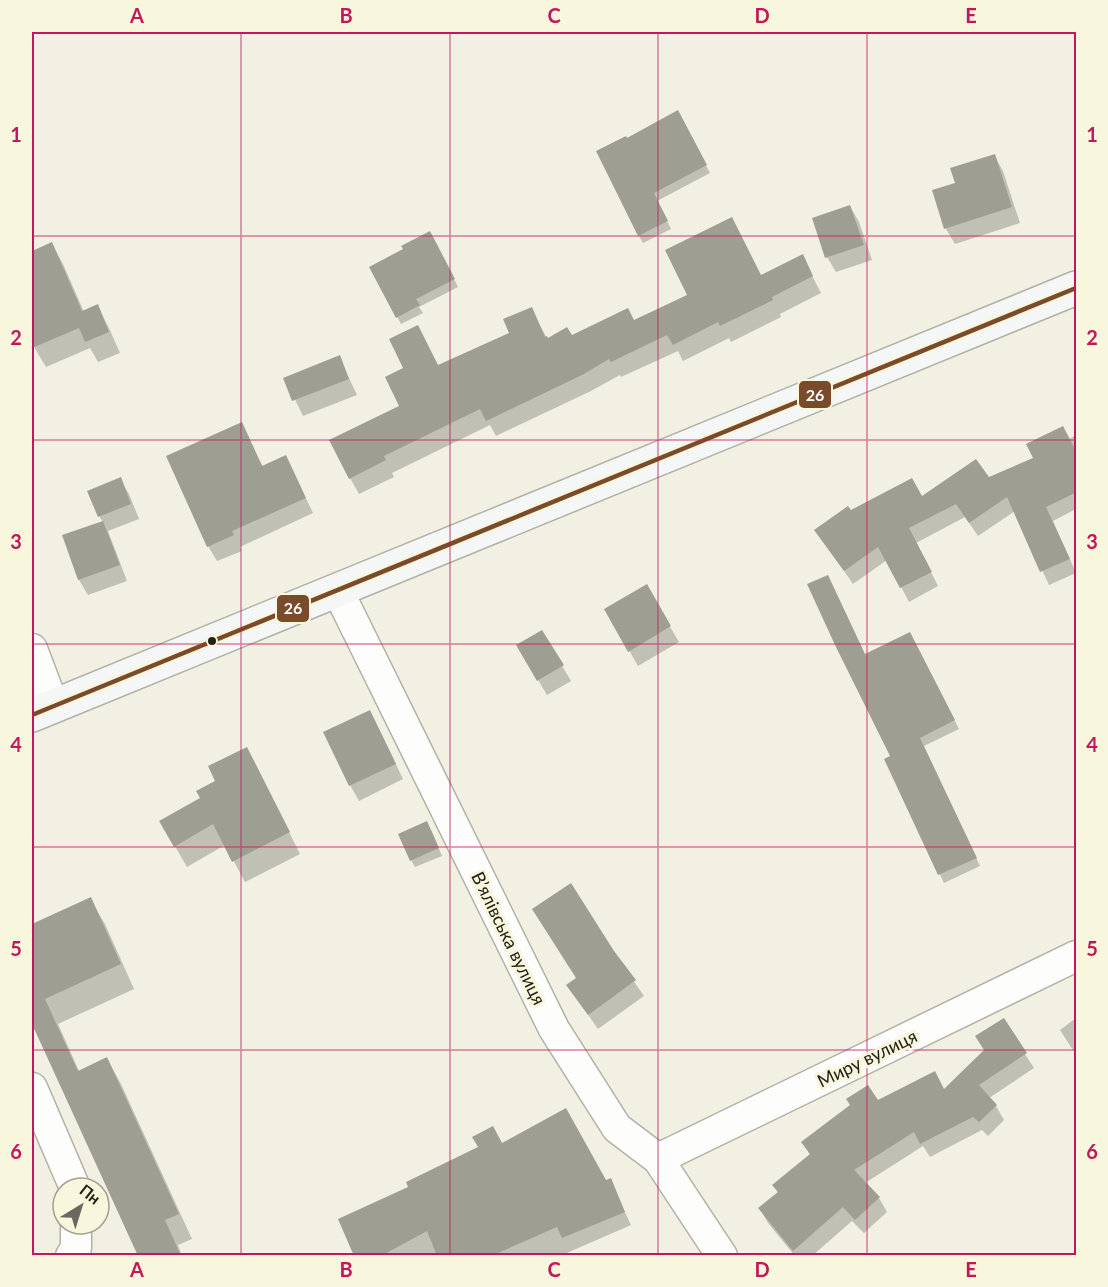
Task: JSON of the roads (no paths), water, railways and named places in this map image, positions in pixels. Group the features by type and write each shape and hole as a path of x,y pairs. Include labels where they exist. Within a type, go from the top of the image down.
{"street":[{"path":"32,649 43,711 1077,288"},
{"name":"В’ялівська вулиця","path":"338,591 554,1029 617,1128 658,1159 722,1256"},
{"name":"Миру вулиця","path":"658,1159 1077,956"},
{"path":"32,1088 70,1176"},
{"path":"71,1256 76,1248 76,1236"}]}
